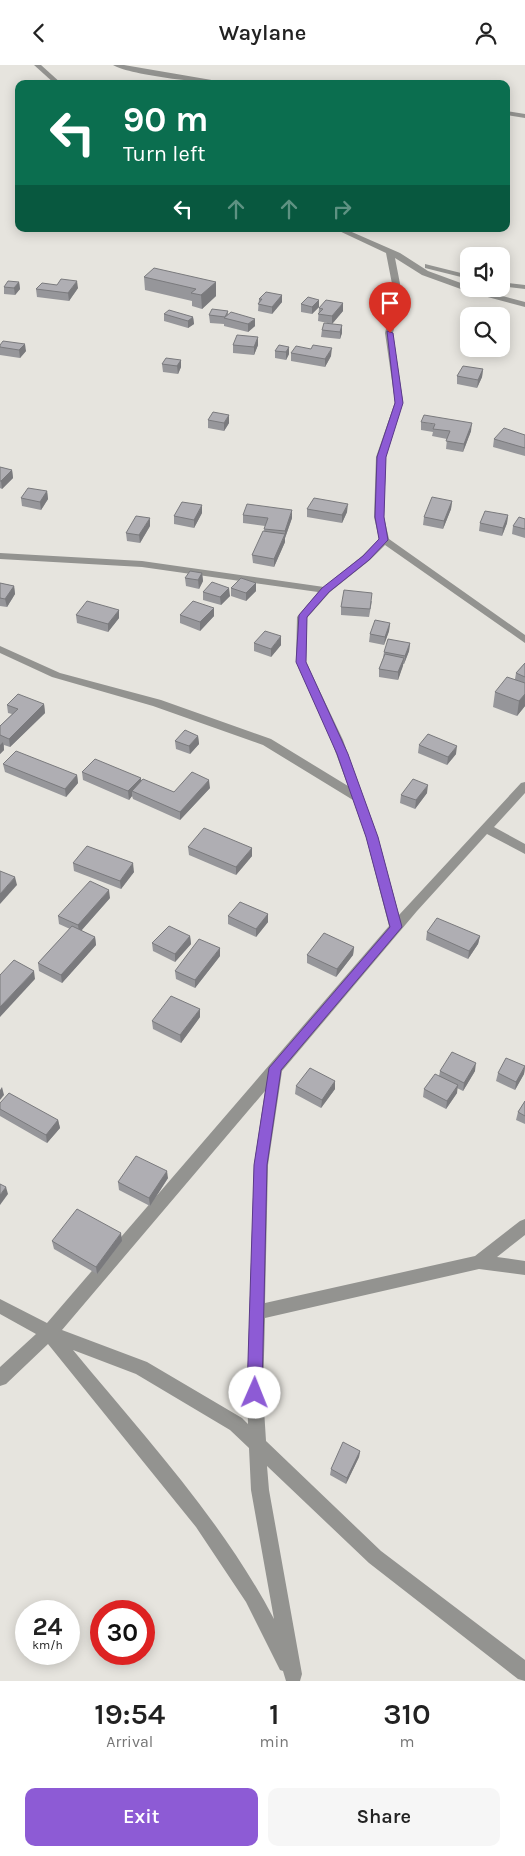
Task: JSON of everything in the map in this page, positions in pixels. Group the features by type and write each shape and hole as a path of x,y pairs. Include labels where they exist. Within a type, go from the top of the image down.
{"street":[{"path":"36,65 54,80"},
{"path":"116,65 142,71 204,80"},
{"path":"510,114 525,116"},
{"path":"346,232 390,252 437,269 460,275"},
{"path":"390,252 425,273 472,290 525,305"},
{"path":"390,252 398,294 390,333 399,403 382,457 379,517 384,540 525,639"},
{"path":"510,285 525,287"},
{"path":"384,540 366,558 326,590 302,617 301,662 337,740 372,837 396,927"},
{"path":"0,556 142,564 326,590"},
{"path":"0,649 56,675 157,703 267,742 358,798"},
{"path":"0,1378 49,1333 396,927 525,786"},
{"path":"486,828 525,850"},
{"path":"275,1068 261,1165 255,1393 260,1489 293,1677"},
{"path":"479,1262 525,1226"},
{"path":"257,1311 479,1262 525,1268"},
{"path":"0,1306 49,1333 141,1368 236,1424 375,1557 525,1672"},
{"path":"49,1333 202,1521 252,1596 293,1677"}],"building":[{"path":"154,268 216,282 201,295 191,293 196,289 144,277"},
{"path":"61,279 77,281 68,293 36,289 42,283 57,285"},
{"path":"8,281 19,282 14,288 4,287"},
{"path":"266,292 282,295 272,307 258,304 262,299 259,299"},
{"path":"308,297 319,300 312,307 301,304"},
{"path":"326,300 343,303 332,316 318,314 323,309 319,308"},
{"path":"212,309 228,311 225,317 209,315"},
{"path":"169,310 193,317 188,321 164,314"},
{"path":"231,312 255,319 248,324 224,318"},
{"path":"324,323 342,325 340,332 322,330"},
{"path":"237,335 258,337 254,347 233,345"},
{"path":"3,341 25,344 19,350 0,347"},
{"path":"279,345 289,347 286,352 275,351"},
{"path":"313,345 332,348 325,359 291,353 296,346 311,349"},
{"path":"166,358 181,360 177,366 162,364"},
{"path":"463,366 483,369 478,380 457,376"},
{"path":"213,412 229,415 224,423 208,420"},
{"path":"424,415 472,423 464,444 446,441 450,431 433,429 435,424 421,422"},
{"path":"504,428 525,435 525,448 494,439"},
{"path":"0,467 12,470 1,481 0,481"},
{"path":"28,488 47,491 40,502 21,498"},
{"path":"432,497 452,501 444,521 424,517"},
{"path":"314,498 348,504 342,515 307,509"},
{"path":"182,502 202,505 194,520 174,516"},
{"path":"247,504 292,510 285,531 264,529 268,518 243,515"},
{"path":"485,511 508,515 503,528 480,523"},
{"path":"136,516 150,518 139,535 126,533"},
{"path":"519,517 525,519 525,529 513,526"},
{"path":"263,531 285,534 274,559 252,555"},
{"path":"190,571 202,573 198,580 185,578"},
{"path":"241,578 256,583 246,593 231,588"},
{"path":"212,582 229,588 220,597 203,592"},
{"path":"0,583 14,586 5,599 0,598"},
{"path":"344,590 372,593 370,609 341,607"},
{"path":"87,601 119,610 108,624 76,615"},
{"path":"193,601 214,608 200,622 180,615"},
{"path":"375,620 390,623 385,637 370,634"},
{"path":"265,631 281,636 271,649 254,643"},
{"path":"388,639 410,643 405,656 384,652"},
{"path":"385,654 404,658 398,672 379,669"},
{"path":"525,663 525,677 516,673"},
{"path":"507,677 525,683 525,694 519,701 495,692"},
{"path":"18,694 44,704 9,739 0,735 0,726 18,709 7,705"},
{"path":"185,730 198,736 189,746 175,741"},
{"path":"428,734 457,746 448,757 419,745"},
{"path":"16,751 77,775 65,789 3,764"},
{"path":"95,759 141,778 128,791 82,772"},
{"path":"192,772 209,780 180,812 132,791 143,779 174,792"},
{"path":"413,779 428,785 416,800 401,795"},
{"path":"204,828 252,848 236,867 188,847"},
{"path":"87,846 133,863 120,881 73,863"},
{"path":"0,871 15,877 0,894"},
{"path":"90,881 109,890 78,925 58,916"},
{"path":"240,902 268,914 256,929 228,916"},
{"path":"437,918 480,936 469,951 427,932"},
{"path":"72,926 95,937 61,975 38,963"},
{"path":"169,926 190,936 175,954 152,943"},
{"path":"324,933 354,947 337,969 307,955"},
{"path":"199,939 220,948 195,980 175,971"},
{"path":"14,960 34,971 0,1007 0,975"},
{"path":"171,996 200,1009 180,1035 152,1021"},
{"path":"452,1052 476,1063 464,1083 440,1071"},
{"path":"506,1058 525,1066 516,1082 498,1073"},
{"path":"310,1068 335,1081 322,1100 296,1086"},
{"path":"435,1074 458,1085 447,1101 424,1089"},
{"path":"9,1093 58,1120 46,1135 0,1109 0,1103"},
{"path":"525,1101 525,1116 518,1112"},
{"path":"136,1156 167,1171 149,1198 118,1182"},
{"path":"0,1184 6,1187 0,1195"},
{"path":"77,1209 121,1233 96,1267 52,1241"},
{"path":"343,1442 360,1451 347,1478 331,1469"}],"route":[{"path":"255,1393 261,1165 275,1068 396,927 372,837 337,740 301,662 302,617 326,590 366,558 384,540 379,517 382,457 399,403 390,333"}]}
